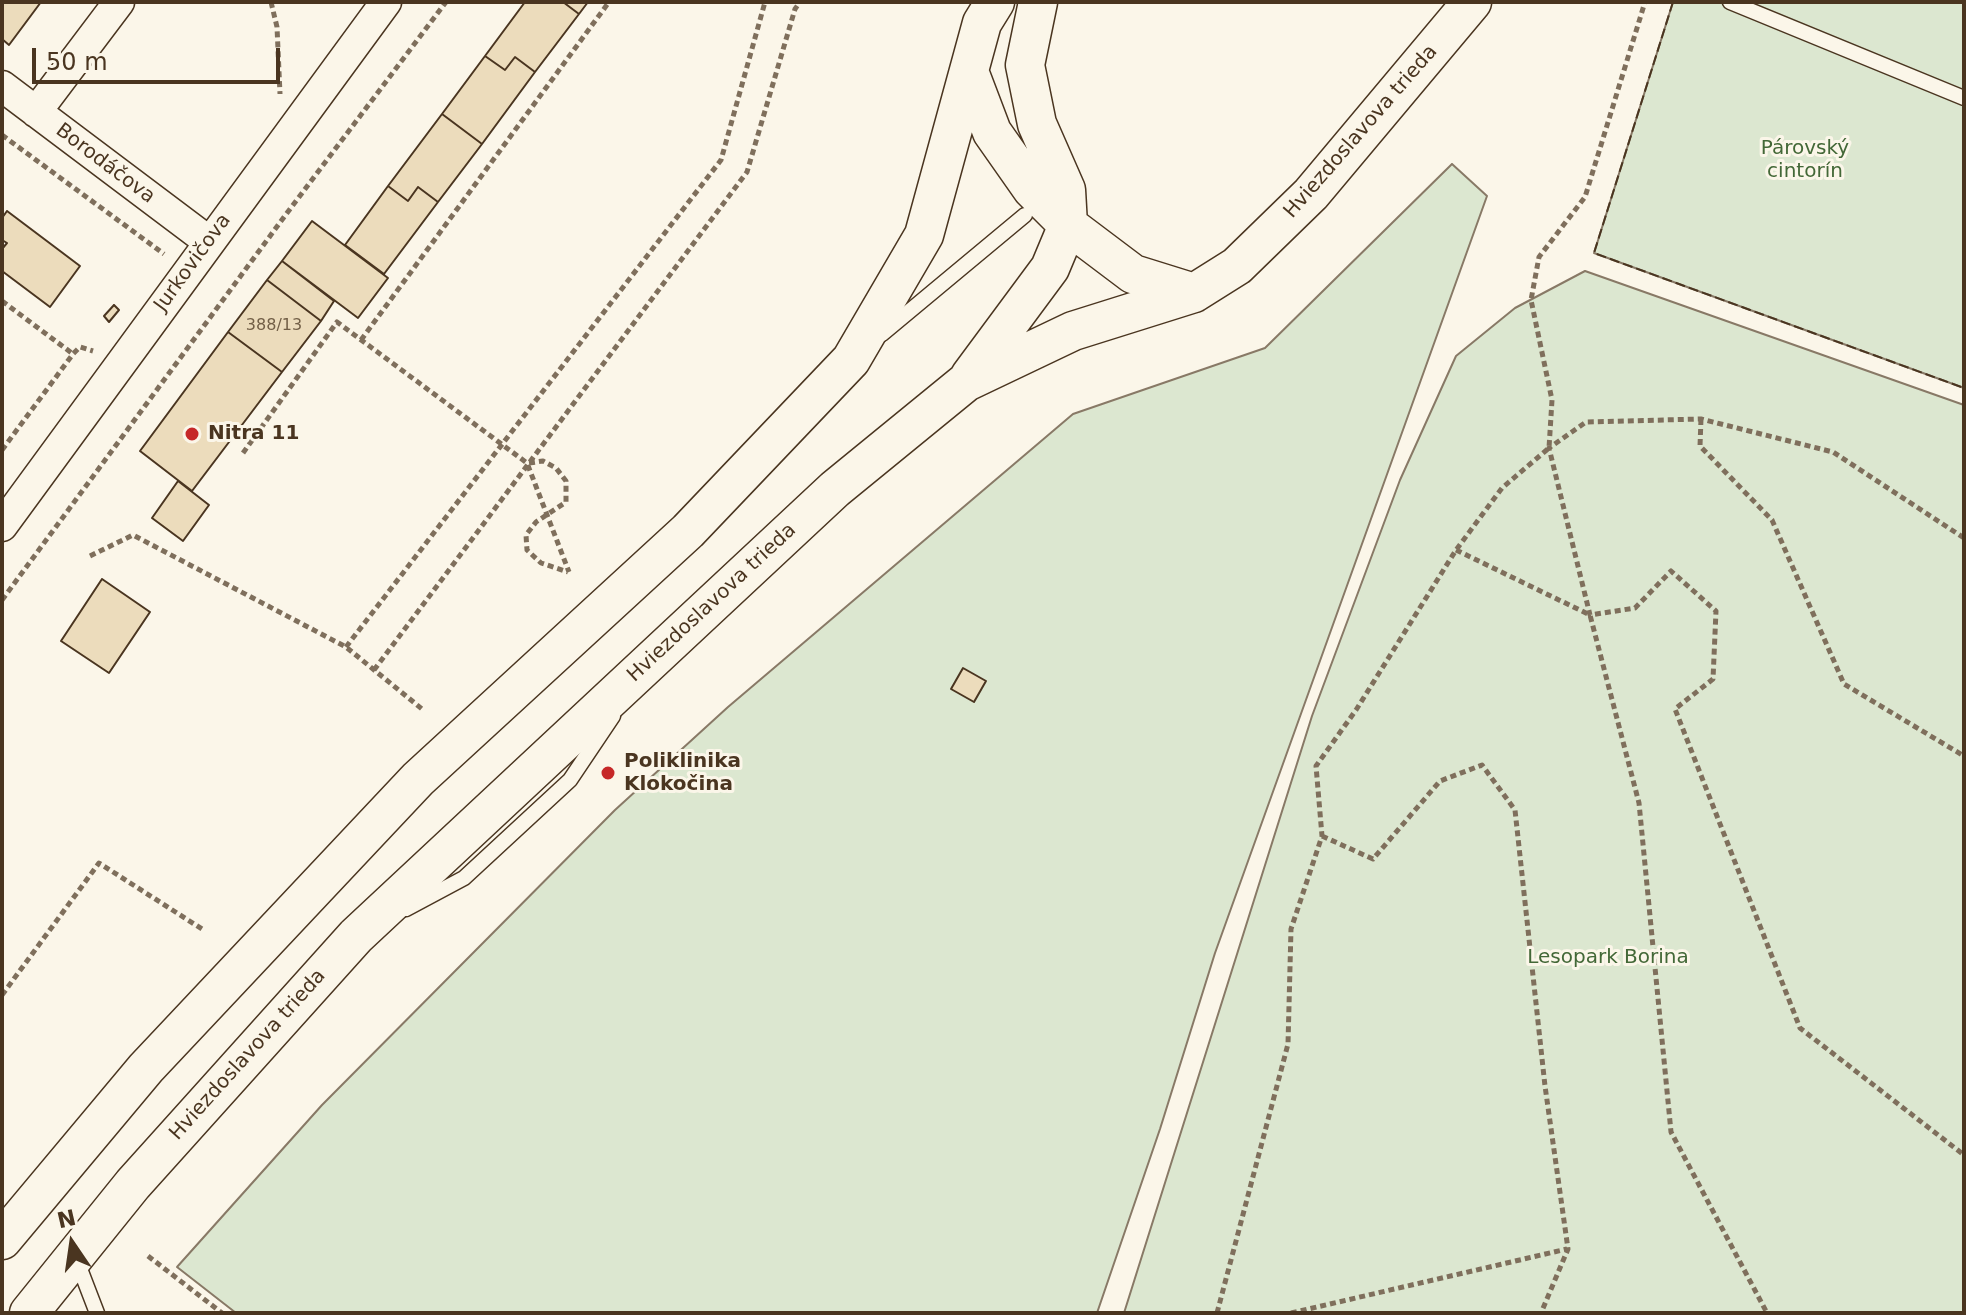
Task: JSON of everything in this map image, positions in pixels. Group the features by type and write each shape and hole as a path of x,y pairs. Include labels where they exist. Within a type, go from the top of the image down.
{"street":[{"path":"36,112 119,2"},
{"name":"Jurkovičova","path":"2,526 386,2"},
{"path":"966,382 1050,268 1068,225 1066,190 1037,124 1025,65 1038,2"},
{"name":"Hviezdoslavova trieda","path":"29,1313 74,1255 217,1089 356,936 835,489 966,382 1073,331 1194,293 1237,266 1311,194 1472,2"},
{"path":"2,1240 146,1068 418,779 688,531 851,360 924,235 988,9"},
{"path":"970,74 992,132 1032,189 1068,225 1133,274 1194,293"},
{"name":"Borodáčova","path":"2,86 208,241"}],"lane":[{"path":"1730,2 1964,98"},
{"path":"851,360 1025,215"},
{"path":"74,1255 97,1313"}],"path":[{"path":"271,2 277,27 281,95"},
{"path":"2,600 277,225 446,2"},
{"path":"361,340 609,2"},
{"path":"346,647 721,160 765,2"},
{"path":"374,670 747,172 795,9 800,2"},
{"path":"1645,2 1585,197 1539,257 1531,300 1552,400 1549,448 1639,803 1671,1132 1767,1313"},
{"path":"2,135 165,255"},
{"path":"2,301 73,354"},
{"path":"243,453 337,322 527,463 547,515 564,558 569,572 541,563 527,550 526,535 536,522 547,515 566,502 566,481 556,468 543,461 527,463"},
{"path":"1701,419 1700,446 1772,520 1844,684 1964,756"},
{"path":"1217,1313 1288,1044 1291,929 1322,836 1316,766 1356,710 1456,550 1502,488 1549,448 1586,422 1701,419 1833,452 1964,538"},
{"path":"90,556 133,535 346,647 422,709"},
{"path":"1456,550 1590,615 1635,608 1671,571 1716,611 1713,679 1675,709 1800,1028 1964,1155"},
{"path":"1322,836 1373,859 1440,781 1482,765 1515,810 1545,1086 1568,1249 1541,1313"},
{"path":"2,995 99,863 202,929"},
{"path":"1291,1313 1568,1249"},
{"path":"148,1256 222,1313"}],"green space":[{"name":"Párovský cintorín","path":"1673,2 1964,2 1964,388 1594,253"},
{"path":"1452,164 1487,196 1215,953 1160,1129 1097,1313 236,1313 177,1267 322,1105 615,810 728,707 1073,414 1265,348"},
{"name":"Lesopark Borina","path":"1585,271 1964,405 1964,1313 1124,1313 1312,716 1400,480 1456,356 1515,308"}],"building":[{"path":"2,2 41,2 9,45 2,39"},
{"path":"525,2 563,2 579,14 535,72 515,57 505,70 485,56"},
{"path":"563,2 588,2 579,14"},
{"path":"485,56 505,70 515,57 535,72 482,144 442,114"},
{"path":"442,114 482,144 438,202 418,187 408,201 388,186"},
{"path":"388,186 408,201 418,187 438,202 384,274 345,245"},
{"path":"7,211 80,266 50,307 2,271 2,249 7,243 2,240 2,218"},
{"path":"312,221 388,278 358,318 282,261"},
{"path":"282,261 334,301 321,321 267,280"},
{"path":"267,280 321,321 282,372 228,332"},
{"path":"114,305 119,310 109,322 104,316"},
{"path":"228,332 282,372 192,491 140,451"},
{"path":"178,481 209,505 183,541 152,518"},
{"path":"102,579 150,612 109,673 61,641"},
{"path":"963,668 986,681 974,702 951,689"}],"fence":[{"path":"1673,2 1594,253 1964,388"}],"place":[{"name":"Nitra 11","path":"192,434"},
{"name":"Poliklinika Klokočina","path":"608,773"}]}
